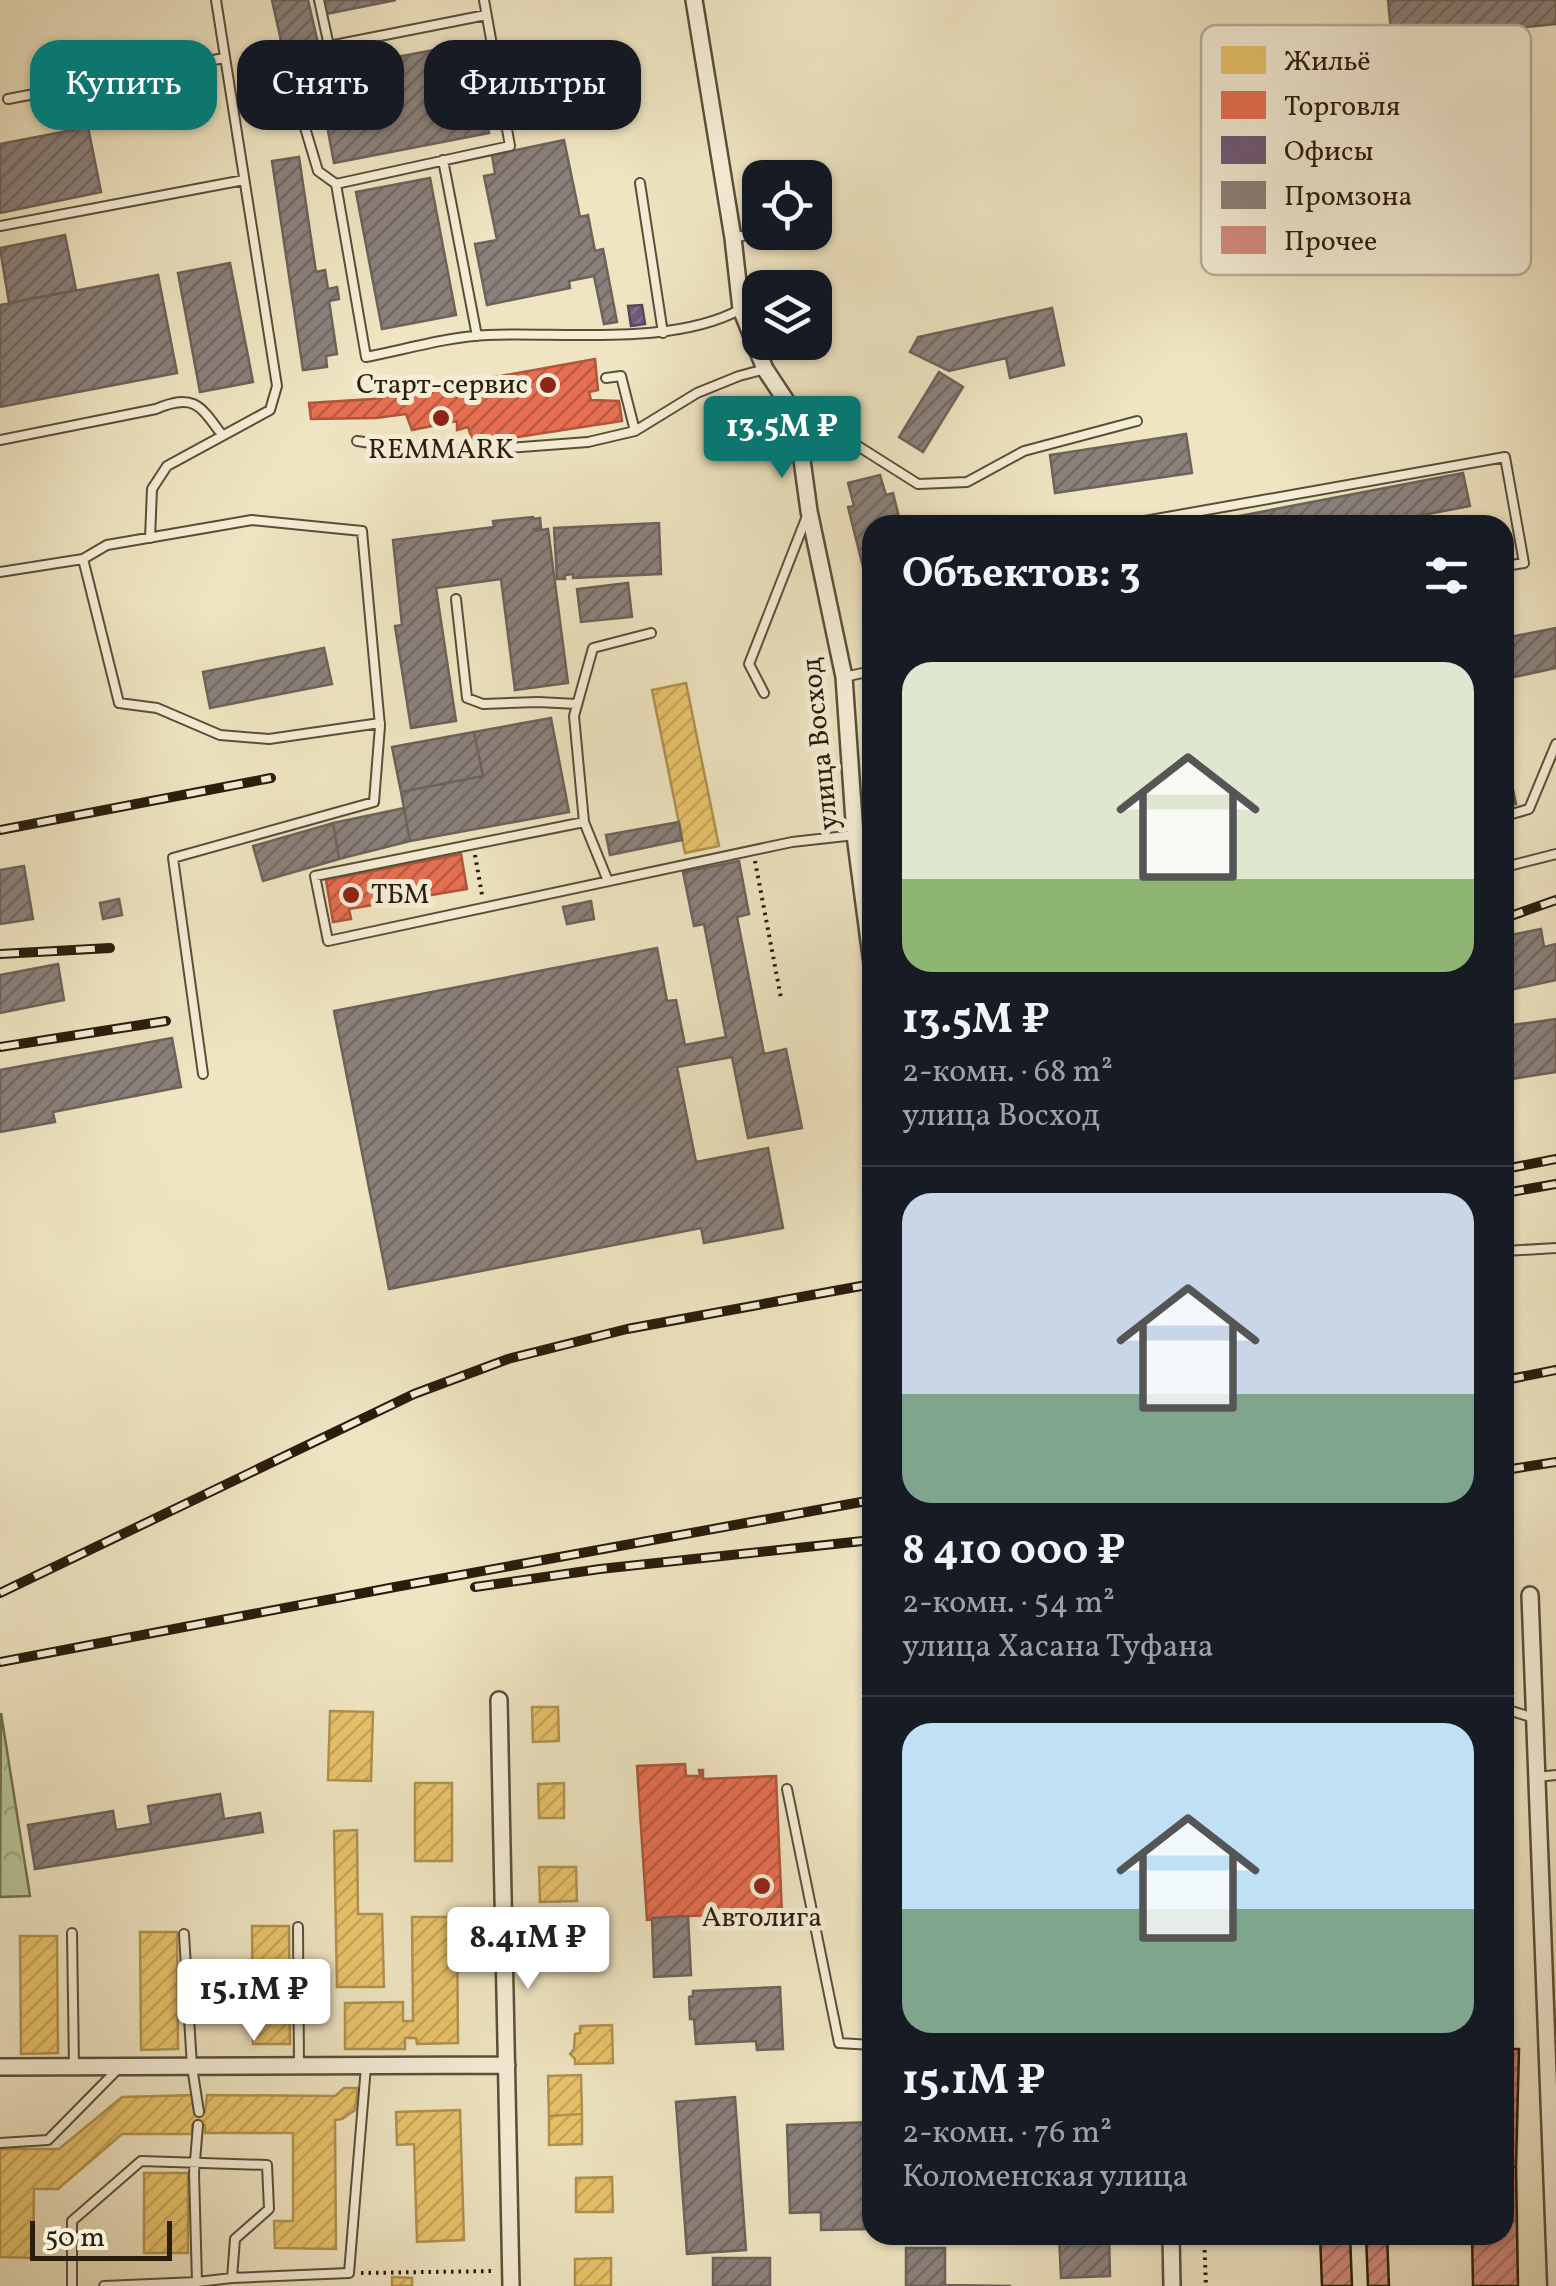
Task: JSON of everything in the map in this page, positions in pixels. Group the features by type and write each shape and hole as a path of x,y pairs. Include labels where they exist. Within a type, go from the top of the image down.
{"street":[{"name":"улица Восход","path":"694,0 741,309"},
{"name":"улица Восход","path":"763,360 796,416 809,511 844,678 862,888"},
{"path":"1530,1595 1551,2026 1556,2286"},
{"path":"499,1700 511,2278"},
{"path":"0,2067 507,2065"},
{"path":"1171,2245 1172,2286"}],"lane":[{"path":"150,538 152,489 167,466 270,410 277,386 216,0"},
{"path":"319,0 329,46 486,15"},
{"path":"306,130 318,172 336,184 510,146 484,0"},
{"path":"8,99 224,58"},
{"path":"443,160 477,336"},
{"path":"0,226 244,180"},
{"path":"336,184 366,356 477,336 662,333 741,309"},
{"path":"640,184 662,333"},
{"path":"733,238 742,236"},
{"path":"357,441 421,450 469,451 588,442 634,431 697,393 765,369"},
{"path":"606,378 621,376 634,431"},
{"path":"0,440 156,409 176,400 202,407 222,435"},
{"path":"796,416 831,429 918,484 966,482 1024,451 1138,420"},
{"path":"1178,515 1505,457 1524,563 1514,565"},
{"path":"764,693 750,664 809,511"},
{"path":"0,572 83,559 107,545 252,520 362,531 380,722 374,802 173,858 204,1074"},
{"path":"83,559 119,703 157,708 220,735 269,739 380,722"},
{"path":"456,599 466,698 483,704 578,704"},
{"path":"608,881 584,822 574,716 593,648 651,633"},
{"path":"844,678 862,674"},
{"path":"1514,813 1530,809 1556,744"},
{"path":"584,822 314,876 328,941 792,842 855,835"},
{"path":"1514,864 1556,854"},
{"path":"1514,1250 1556,1248"},
{"path":"1514,1712 1535,1718"},
{"path":"1537,1778 1556,1774"},
{"path":"788,1789 839,2043 862,2045"},
{"path":"298,1928 298,2066"},
{"path":"72,1934 74,2067"},
{"path":"184,1934 192,2068 199,2112"},
{"path":"104,2286 349,2273 366,2066"},
{"path":"0,2143 48,2140 120,2067"},
{"path":"197,2282 198,2126"},
{"path":"72,2286 72,2221 142,2161 267,2165 269,2209 235,2239 232,2278"}],"path":[{"path":"473,845 485,907"},
{"path":"753,852 780,998"},
{"path":"1204,2245 1206,2286"},
{"path":"349,2273 511,2278"}],"green space":[{"path":"1,1713 30,1896 0,1897"}],"building: Жильё":[{"path":"686,683 719,846 685,853 652,690"},
{"path":"532,1707 558,1707 559,1741 533,1742"},
{"path":"330,1711 373,1712 371,1781 328,1780"},
{"path":"415,1783 452,1783 452,1861 415,1861"},
{"path":"564,1783 564,1818 539,1818 538,1784"},
{"path":"357,1830 358,1914 382,1914 384,1987 337,1987 334,1831"},
{"path":"539,1867 576,1867 577,1901 540,1902"},
{"path":"412,1917 457,1917 458,2043 417,2044 416,2038 405,2038 405,2049 345,2049 345,2003 403,2002 403,2021 413,2021"},
{"path":"252,1926 289,1926 290,2044 253,2044"},
{"path":"578,1931 580,1965 548,1966 546,1933"},
{"path":"140,1932 177,1932 178,2049 141,2050"},
{"path":"20,1936 57,1936 58,2053 21,2054"},
{"path":"612,2025 613,2063 575,2064 570,2054 580,2026"},
{"path":"581,2075 582,2114 549,2116 548,2076"},
{"path":"344,2088 358,2088 355,2110 335,2120 336,2249 275,2248 274,2221 293,2221 293,2133 205,2133 205,2125 192,2125 192,2134 122,2134 58,2189 34,2189 33,2258 0,2257 0,2149 59,2149 122,2097 194,2095 194,2112 205,2112 207,2095 335,2096"},
{"path":"460,2110 464,2240 417,2242 414,2144 397,2145 396,2112"},
{"path":"582,2114 582,2144 549,2145 549,2116"},
{"path":"144,2173 188,2173 188,2253 144,2253"},
{"path":"612,2177 613,2212 576,2212 576,2178"},
{"path":"611,2258 611,2286 575,2286 575,2259"},
{"path":"392,2277 412,2278 412,2286 392,2286"}],"building: Торговля":[{"path":"595,359 598,390 589,392 591,400 619,401 622,421 504,439 472,440 468,427 457,430 457,421 412,430 406,414 311,419 309,403 373,399"},
{"path":"461,854 467,889 349,909 351,919 333,922 326,880"},
{"path":"685,1764 686,1776 700,1776 699,1770 703,1770 703,1779 776,1776 782,1913 647,1920 637,1766"}],"building: Офисы":[{"path":"642,305 645,324 631,326 628,306"}],"building: Промзона":[{"path":"272,0 308,0 317,40 281,40"},
{"path":"323,0 396,0 326,14"},
{"path":"1388,0 1556,0 1556,24 1390,25"},
{"path":"424,52 424,130 489,133 334,163 328,130 404,130 404,56"},
{"path":"89,130 101,192 0,213 0,144"},
{"path":"564,140 580,217 588,215 595,251 603,249 617,322 604,324 594,276 569,281 570,288 487,305 475,244 497,240 484,176 495,174 492,155"},
{"path":"299,157 316,272 325,270 328,289 337,287 339,299 329,301 337,354 326,356 327,367 303,370 272,161"},
{"path":"430,178 456,315 382,329 356,192"},
{"path":"65,235 76,290 9,303 0,248"},
{"path":"230,263 253,382 200,392 178,273"},
{"path":"158,275 177,373 0,407 0,305"},
{"path":"1052,308 1064,365 1010,378 1006,358 949,371 910,352 918,337"},
{"path":"939,372 963,387 923,452 899,437"},
{"path":"1186,434 1192,473 1055,493 1050,455"},
{"path":"1463,473 1470,506 1423,515 1244,515"},
{"path":"880,475 886,495 893,493 898,515 862,515 862,563 848,507 854,506 848,483"},
{"path":"540,518 541,528 535,531 548,529 568,683 515,690 501,579 436,588 456,721 411,728 395,626 402,625 393,540 494,527 493,521"},
{"path":"659,523 661,574 573,578 573,574 557,579 554,528"},
{"path":"628,583 632,617 581,622 577,589"},
{"path":"1556,628 1556,668 1514,677 1514,636"},
{"path":"324,648 332,684 210,708 203,672"},
{"path":"551,718 569,812 410,841 401,792 483,776 474,732"},
{"path":"474,732 483,776 401,792 392,747"},
{"path":"404,808 410,841 339,859 333,823"},
{"path":"679,822 682,840 610,855 606,835"},
{"path":"333,823 339,859 263,881 253,846"},
{"path":"739,861 749,914 737,917 764,1054 786,1049 802,1128 748,1138 732,1057 677,1067 696,1162 768,1148 783,1228 704,1243 701,1228 389,1289 334,1011 657,948 667,1001 676,1000 685,1045 726,1037 704,924 694,926 683,872"},
{"path":"24,866 33,919 0,924 0,870"},
{"path":"119,899 122,915 103,919 100,903"},
{"path":"591,901 594,919 567,924 563,907"},
{"path":"1541,929 1544,947 1556,944 1556,980 1514,989 1514,934"},
{"path":"58,964 64,1000 0,1013 0,975"},
{"path":"1556,1019 1556,1072 1514,1079 1514,1025"},
{"path":"172,1038 181,1087 53,1112 55,1122 0,1132 0,1070"},
{"path":"220,1794 224,1819 260,1813 263,1832 35,1869 28,1825 113,1811 116,1830 151,1824 148,1806"},
{"path":"688,1916 691,1975 654,1977 652,1918"},
{"path":"780,1987 783,2049 757,2050 756,2041 696,2044 694,2019 690,2019 689,1997 693,1991"},
{"path":"735,2097 746,2250 687,2254 676,2102"},
{"path":"862,2122 862,2229 821,2230 821,2212 790,2213 787,2125"},
{"path":"1059,2245 1109,2245 1110,2276 1061,2278"},
{"path":"906,2248 945,2248 945,2285 1011,2286 906,2286"},
{"path":"713,2258 770,2258 770,2286 713,2286"}],"building: Прочее":[{"path":"1514,2049 1519,2049 1516,2167"},
{"path":"1516,2167 1518,2286 1473,2286 1472,2245 1514,2245"},
{"path":"1320,2245 1350,2245 1352,2286 1322,2286"},
{"path":"1366,2245 1387,2245 1389,2286 1368,2286"}],"railway":[{"path":"0,830 271,778"},
{"path":"1514,915 1556,900"},
{"path":"0,954 110,948"},
{"path":"0,1047 166,1021"},
{"path":"1514,1167 1556,1159"},
{"path":"1514,1191 1556,1184"},
{"path":"0,1593 414,1394 508,1359 627,1329 862,1286"},
{"path":"1514,1378 1556,1370"},
{"path":"1514,1469 1556,1462"},
{"path":"0,1662 862,1502"},
{"path":"475,1587 600,1569 862,1541"}],"place":[{"name":"Старт-сервис","path":"548,385"},
{"name":"REMMARK","path":"441,418"},
{"name":"ТБМ","path":"351,895"},
{"name":"Автолига","path":"762,1886"}]}
